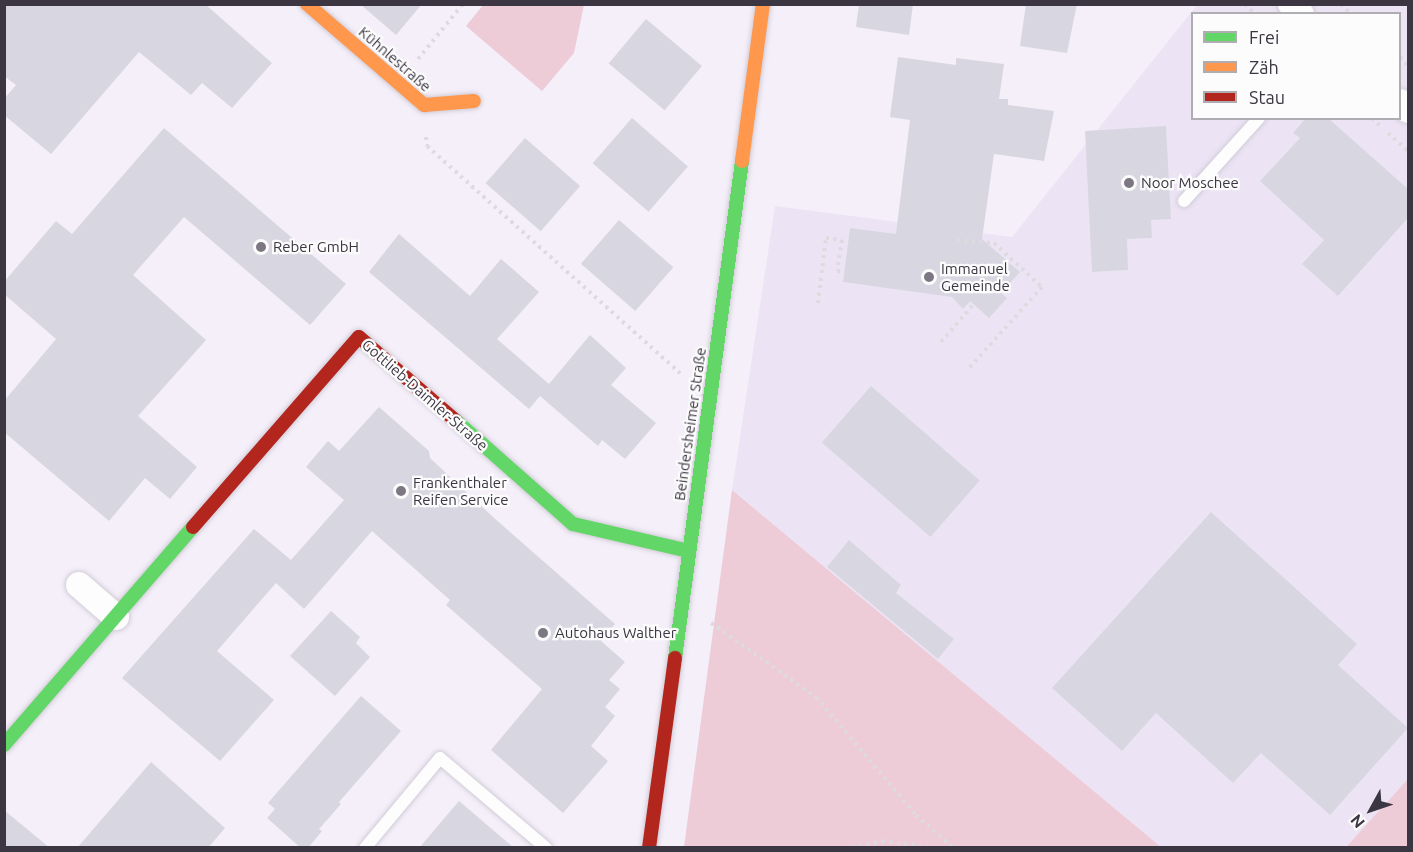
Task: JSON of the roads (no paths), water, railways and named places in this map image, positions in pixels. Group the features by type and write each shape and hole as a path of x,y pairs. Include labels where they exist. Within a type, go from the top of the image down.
{"street":[{"name":"Kühnlestraße","path":"307,4 424,105 474,102"},
{"name":"Beindersheimer Straße","path":"649,848 763,4"},
{"name":"Gottlieb-Daimler-Straße","path":"4,745 359,337 573,524 689,551"},
{"path":"79,585 116,616"}],"lane":[{"path":"1184,201 1257,120"},
{"path":"365,848 440,758 546,848"}],"place":[{"name":"Noor Moschee","path":"1129,183"},
{"name":"Reber GmbH","path":"261,247"},
{"name":"Immanuel Gemeinde","path":"929,277"},
{"name":"Frankenthaler Reifen Service","path":"401,491"},
{"name":"Autohaus Walther","path":"543,633"}]}
